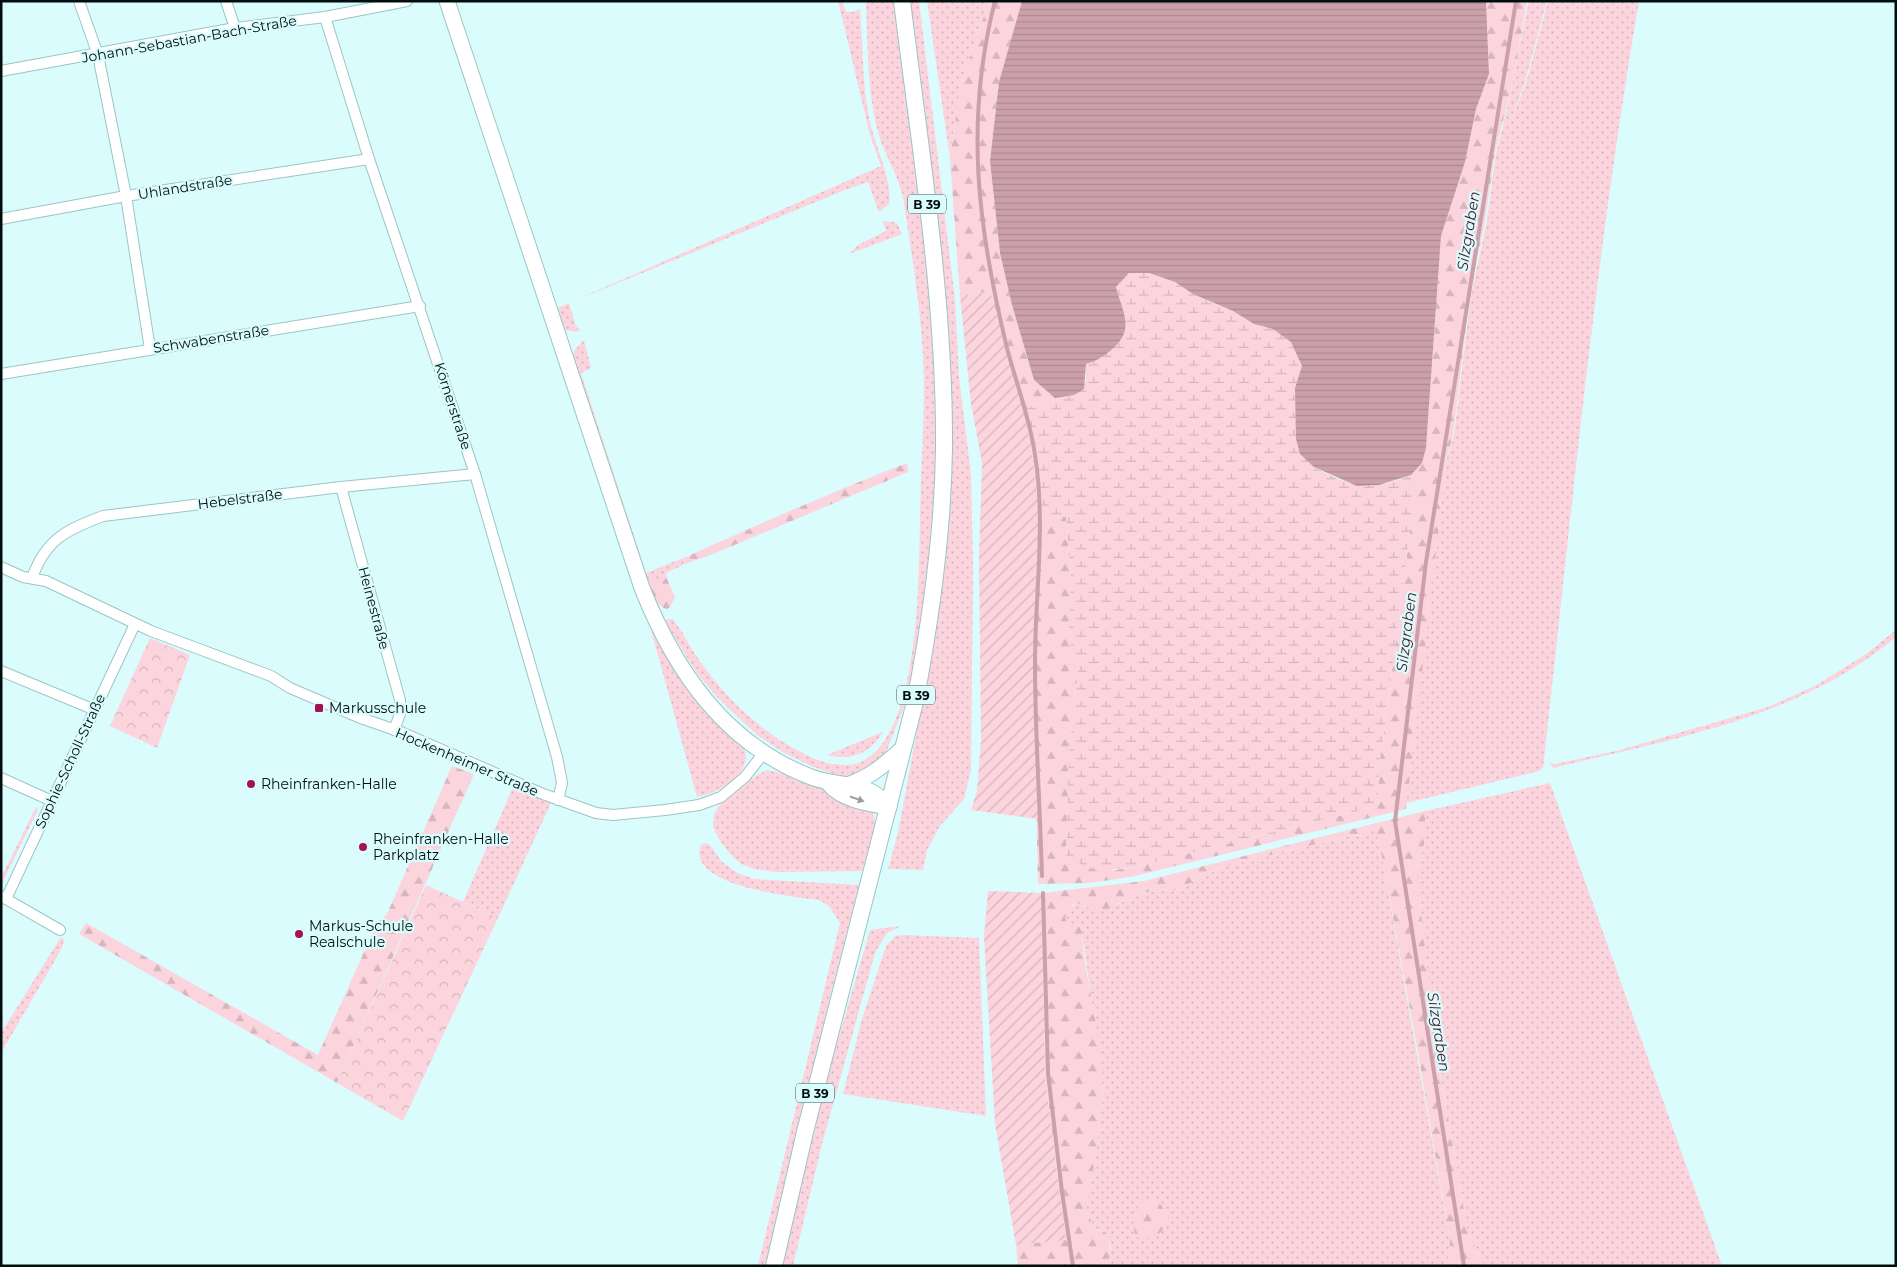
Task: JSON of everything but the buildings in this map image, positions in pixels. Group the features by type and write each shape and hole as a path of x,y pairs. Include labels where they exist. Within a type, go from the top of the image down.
{"main road":[{"name":"B 39","path":"774,1266 805,1132 915,702 927,641 935,572 944,449 936,278 902,1"}],"street":[{"path":"79,1 98,55 126,196 150,349"},
{"path":"226,1 235,28"},
{"name":"Johann-Sebastian-Bach-Straße","path":"1,70 98,55 235,28 325,17 407,1"},
{"path":"448,1 639,579 655,620 689,681 716,712 762,754 828,783 850,784 879,794 889,807"},
{"name":"Körnerstraße","path":"325,17 370,159 475,474 556,757 562,783 558,800"},
{"name":"Uhlandstraße","path":"1,219 126,196 370,159"},
{"name":"Schwabenstraße","path":"1,374 420,306"},
{"name":"Hebelstraße","path":"32,578 36,566 50,544 80,525 103,516 341,486 475,474"},
{"name":"Heinestraße","path":"341,486 400,700 400,714 394,730"},
{"name":"Hockenheimer Straße","path":"1,568 46,581 135,624 271,676 297,691 558,800 596,813 613,815 699,805 721,797 733,788 745,777 762,754"},
{"name":"Sophie-Scholl-Straße","path":"4,898 135,624"},
{"path":"1,671 95,710"},
{"path":"850,784 867,778 902,749"},
{"path":"1,778 52,801"},
{"path":"828,783 835,792 870,804 889,807"},
{"path":"4,898 60,930"}],"green space":[{"path":"838,1 842,1 846,12 860,9 867,104 871,128 888,182 889,204 879,212 868,182 569,303 881,166 870,135"},
{"path":"866,1 896,1 932,288 937,448 933,522 918,652 906,702 884,757 877,766 850,777 840,776 811,766 783,752 757,735 717,697 696,672 664,620 672,619 676,623 707,671 741,710 782,741 814,758 839,765 861,762 881,746 895,720 906,687 913,649 917,610 924,375 922,335 903,197 878,132 874,116 869,67"},
{"path":"910,1 919,1 955,300 959,377 971,475 973,567 971,770 964,799 940,826 927,850 923,870 888,869 898,833 931,655 949,474"},
{"path":"927,1 989,1 960,87 950,158"},
{"path":"989,1 1022,1 999,82 990,161 1000,253 1012,305 1034,380 1055,398 1024,409 990,291 960,296 950,158 960,87"},
{"path":"1486,1 1527,1 1513,81 1495,153 1485,221 1470,295 1453,435 1447,457 1438,454 1447,458 1406,809 1135,876 1090,883 1038,884 1033,664 1039,516 1066,516 1071,579 1069,639 1078,671 1069,753 1066,858 1115,870 1135,867 1378,806 1379,770 1414,501 1411,475 1422,463 1426,448 1441,236 1465,162 1476,109 1489,74"},
{"path":"1529,1 1547,1 1525,82 1509,125 1526,83 1548,1 1639,1 1597,285 1543,768 1539,771 1406,803 1447,458 1454,435 1471,295 1487,221 1496,153 1503,126 1506,125 1503,125"},
{"path":"883,222 897,223 902,234 849,254 858,245 886,231"},
{"path":"1129,273 1149,273 1175,282 1193,294 1233,311 1254,324 1273,329 1292,342 1302,366 1295,388 1314,467 1340,480 1361,485 1384,484 1411,475 1414,501 1379,770 1378,806 1135,867 1098,871 1066,858 1069,753 1078,671 1069,639 1071,579 1066,517 1039,516 1034,467 1024,409 1055,398 1074,395 1086,381 1086,364 1125,320 1116,287"},
{"path":"990,291 1024,409 1034,467 1039,516 1033,664 1038,819 971,810 977,791 981,740 979,557 982,463 971,404 960,296"},
{"path":"569,303 576,327 581,330 577,332 565,330 558,308"},
{"path":"584,340 591,368 581,373 646,573 686,557 683,562 685,564 666,573 667,579 661,578 655,601 651,596 573,356 574,351"},
{"path":"907,463 908,472 713,554 685,564 683,562 686,557 741,532"},
{"path":"661,578 667,579 675,597 667,609 656,602 648,581"},
{"path":"651,630 693,693 744,748 746,757 744,766 739,774 724,787 705,795 697,797"},
{"path":"1896,630 1896,637 1859,665 1818,688 1776,706 1733,722 1643,747 1553,768 1549,761 1553,764 1560,763 1620,750 1768,707 1815,686 1866,654"},
{"path":"150,638 190,655 157,748 110,726"},
{"path":"883,732 872,746 859,754 844,757 827,755"},
{"path":"452,766 474,774 337,1083 79,934 86,923 318,1055 377,923 387,914"},
{"path":"767,770 782,773 871,809 874,816 875,832 862,871 777,872 754,869 741,864 730,854 713,827 714,815 719,806 757,775"},
{"path":"1550,783 1722,1266 1483,1266 1482,1260 1468,1233 1435,1043 1418,883 1418,871 1425,839 1425,811"},
{"path":"513,787 551,803 498,918 463,902"},
{"path":"36,807 38,810 1,885 1,878"},
{"path":"1425,811 1425,839 1418,871 1418,883 1435,1043 1468,1233 1482,1260 1483,1266 1448,1266 1450,1242 1417,1047 1376,825 1367,836 1353,835 1222,867 1176,890 1146,892 1126,899 1106,910 1096,911 1077,903 1072,905 1065,917 1067,923 1081,925 1084,956 1101,1053 1104,1088 1095,1160 1086,1210 1095,1229 1107,1233 1110,1257 1107,1266 1018,1266 1016,1245 1066,1239 1045,1078 1042,893 1144,881"},
{"path":"1376,823 1450,1242 1448,1266 1107,1266 1111,1248 1107,1233 1095,1229 1086,1210 1095,1160 1104,1088 1081,925 1067,923 1065,917 1068,909 1077,903 1085,907 1119,904 1126,899 1146,892 1176,890 1222,867 1353,835 1361,836"},
{"path":"705,843 710,845 721,861 737,873 754,879 859,885 828,1005 768,1266 758,1266 840,923 829,906 819,900 767,892 725,880 709,870 700,859 701,845"},
{"path":"426,885 498,918 403,1121 337,1083"},
{"path":"988,891 1042,893 1045,1078 1066,1240 1016,1245 995,1124 984,937"},
{"path":"901,926 887,933 875,953 822,1144 793,1266 781,1266 824,1088 870,930"},
{"path":"895,936 979,938 986,1116 843,1094 862,1019 886,946"},
{"path":"61,937 64,940 62,948 1,1053 1,1033"},
{"path":"1155,1197 1168,1215 1165,1227 1153,1237 1136,1237 1134,1217 1136,1211 1143,1202"}],"shaded area":[{"path":"1022,1 1486,1 1489,74 1476,109 1465,162 1441,236 1426,448 1422,463 1411,475 1379,485 1357,486 1314,467 1300,454 1296,439 1295,388 1302,366 1291,342 1273,329 1254,324 1233,311 1193,294 1175,282 1149,273 1129,273 1116,287 1125,321 1123,336 1110,351 1099,359 1086,364 1084,389 1074,395 1055,398 1034,380 1012,305 1000,253 990,161 999,82"}],"waterway":[{"path":"995,1 985,46 980,90 979,175 982,218 997,304 1007,348 1030,428 1038,481 1040,533 1035,637 1035,690 1042,876"},
{"name":"Silzgraben","path":"1464,1266 1395,821 1426,562 1516,1"},
{"path":"1043,893 1048,1073 1073,1266"}],"place":[{"name":"Markusschule","path":"319,708"},
{"name":"Rheinfranken-Halle","path":"251,784"},
{"name":"Rheinfranken-Halle Parkplatz","path":"363,847"},
{"name":"Markus-Schule Realschule","path":"299,934"}]}
